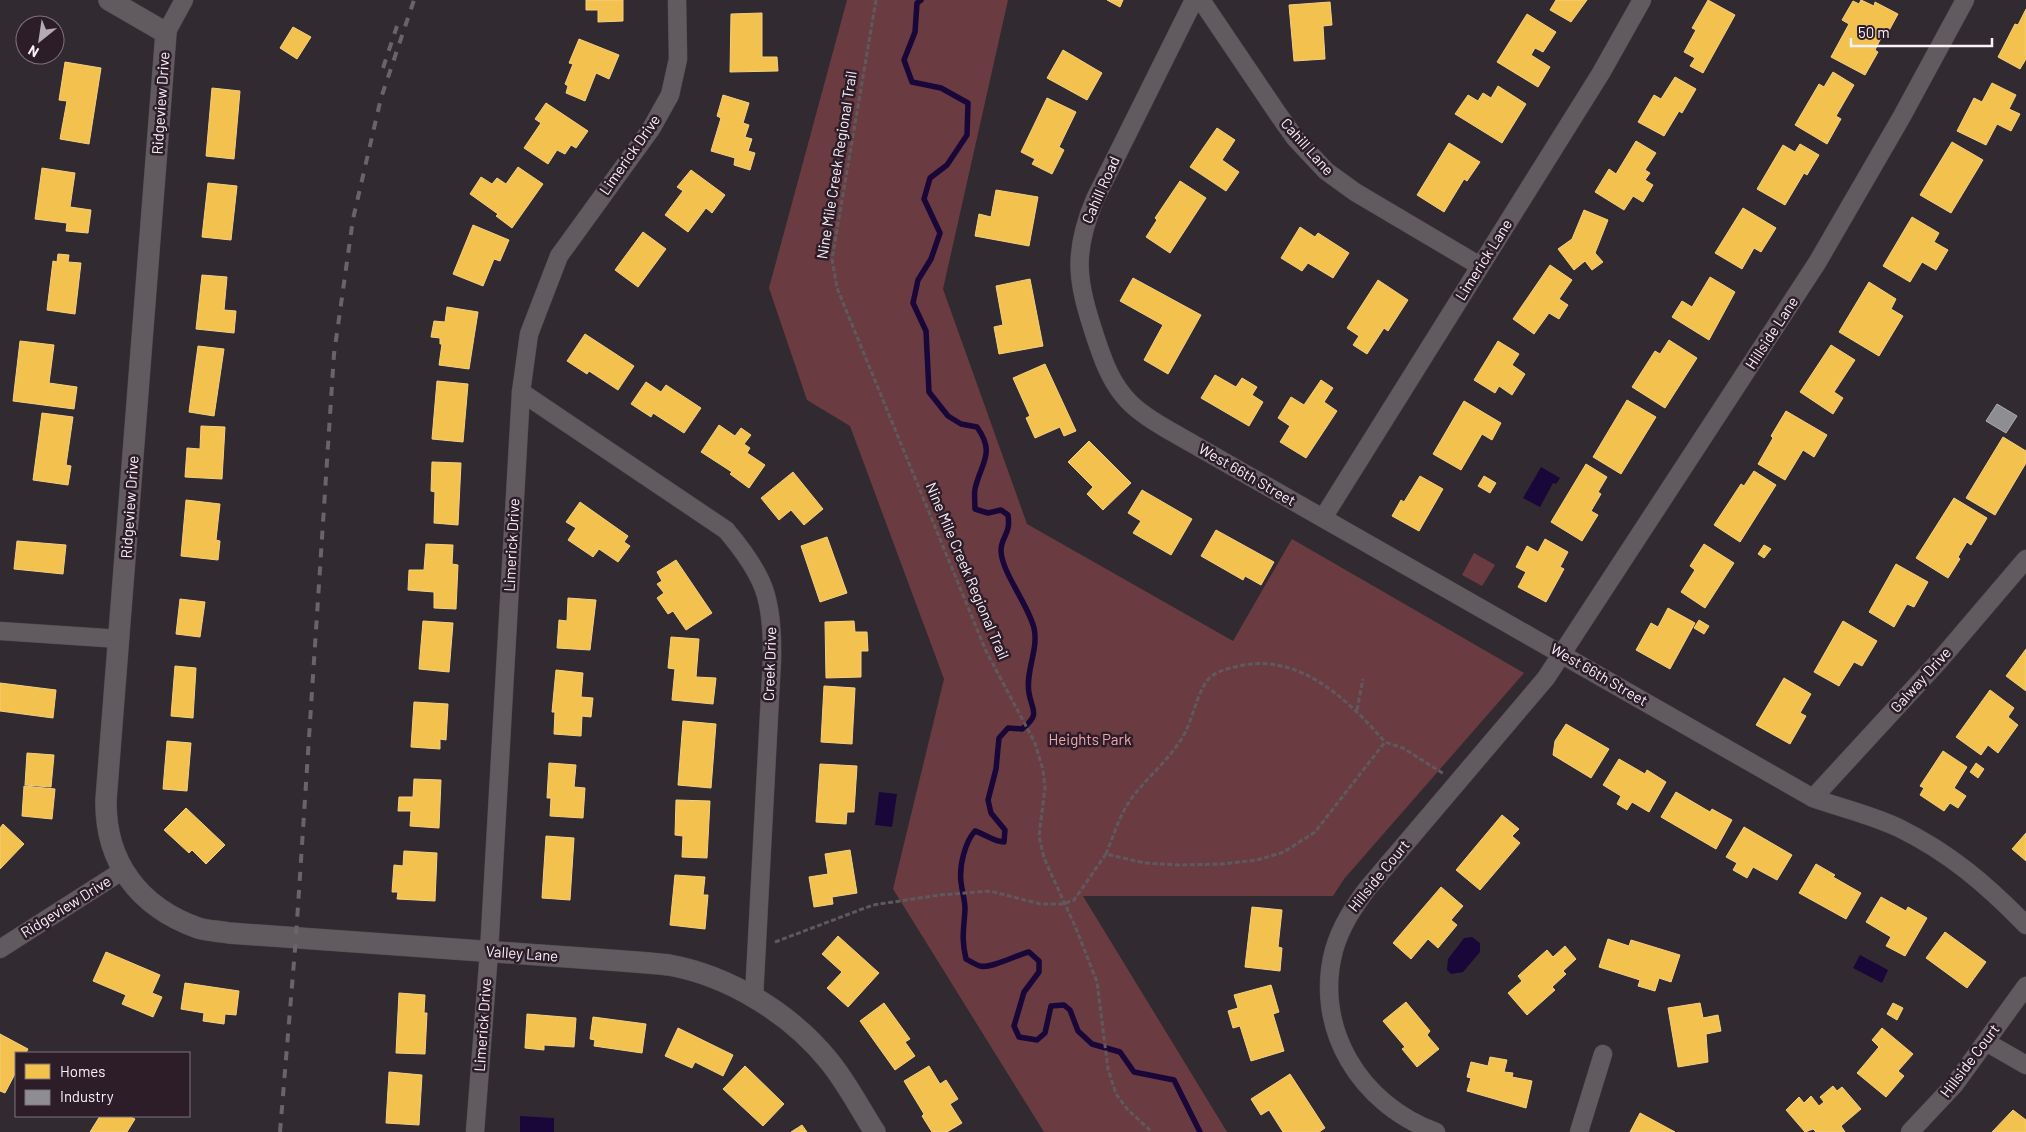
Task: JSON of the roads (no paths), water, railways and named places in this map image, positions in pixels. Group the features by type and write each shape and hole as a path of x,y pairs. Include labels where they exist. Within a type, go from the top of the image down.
{"street":[{"path":"109,0 166,33"},
{"name":"Ridgeview Drive","path":"0,949 122,871 112,848 106,824 166,33 184,0"},
{"name":"Limerick Drive","path":"475,1132 488,952 521,392 529,334 542,294 558,256 651,129 670,95 678,59 677,0"},
{"name":"Cahill Road","path":"1165,428 1142,414 1123,396 1109,375 1083,300 1078,275 1079,250 1084,223 1095,199 1194,0"},
{"name":"Cahill Lane","path":"1201,0 1295,138 1326,171 1355,192 1480,266"},
{"name":"Limerick Lane","path":"1323,518 1601,74 1642,0"},
{"name":"Hillside Lane","path":"1562,654 1817,263 1902,118 1965,0"},
{"name":"Creek Drive","path":"521,392 726,530 749,557 765,588 773,623 754,997"},
{"name":"West 66th Street","path":"1165,428 1813,798 1898,828 1943,852 1984,883 2026,925"},
{"name":"Galway Drive","path":"1813,798 1939,661 2026,559"},
{"path":"0,631 120,639"},
{"name":"Hillside Court","path":"1436,1132 1413,1124 1385,1105 1360,1079 1343,1050 1335,1026 1328,983 1334,949 1347,918 1367,889 1546,678 1562,654"},
{"name":"Valley Lane","path":"122,871 147,900 171,916 200,929 229,933 670,965 715,979 754,997 796,1027 830,1062 875,1132"},
{"name":"Hillside Court","path":"1910,1132 1955,1084 2026,986"},
{"path":"1986,1042 2026,1065"},
{"path":"1579,1132 1603,1054"}],"waterway":[{"path":"921,0 917,3 915,32 904,60 912,82 941,88 968,103 967,135 947,165 930,178 924,199 940,233 931,259 918,280 913,303 926,331 929,392 948,416 961,424 977,427 986,444 985,458 975,489 975,509 988,513 1001,510 1008,515 1008,527 1001,546 1002,560 1031,619 1035,636 1028,685 1034,712 1032,720 1022,729 1008,728 999,738 996,769 988,800 991,813 1005,830 1004,842 997,841 975,831 968,841 962,862 961,882 965,902 964,952 966,959 985,966 997,964 1029,952 1039,961 1039,972 1024,992 1014,1026 1019,1037 1037,1040 1045,1033 1051,1006 1064,1005 1070,1010 1078,1031 1092,1044 1120,1052 1134,1072 1174,1080 1200,1132"}],"railway":[{"path":"280,1132 296,937 334,354 353,219 381,98 414,0"},
{"path":"383,68 397,26"}],"park label":[{"name":"Heights Park","path":"1090,740"}]}
